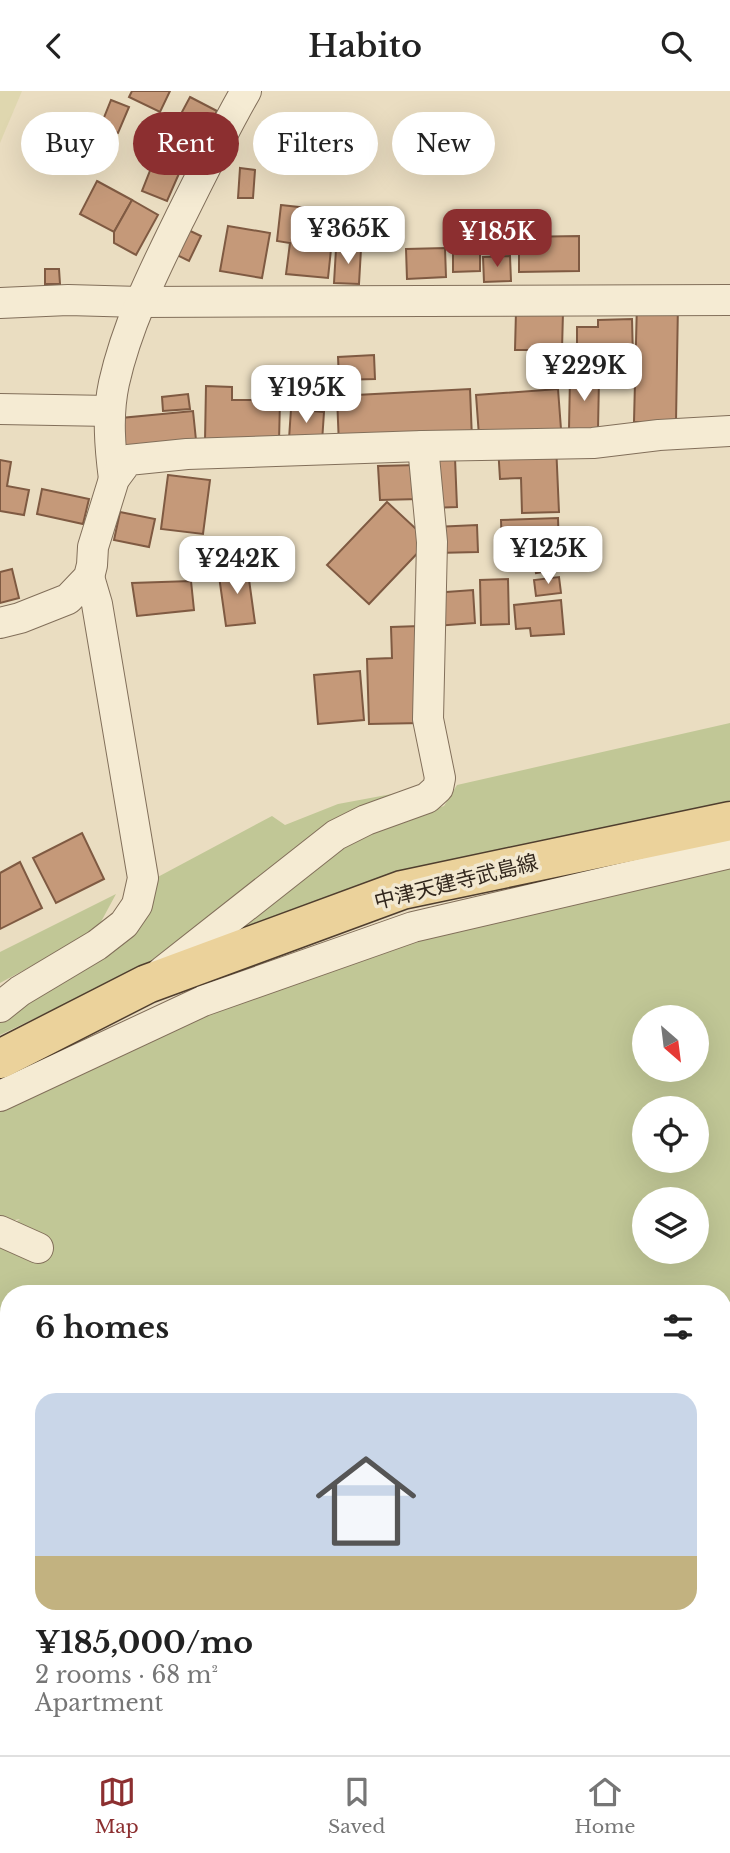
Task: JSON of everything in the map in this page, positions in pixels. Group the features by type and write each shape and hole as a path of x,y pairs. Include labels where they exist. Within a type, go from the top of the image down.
{"main road":[{"name":"中津天建寺武島線","path":"0,1059 147,984 402,890 730,821"}],"street":[{"path":"114,479 110,411 114,384 130,327 187,205 246,91"},
{"path":"0,303 68,300 730,300"},
{"path":"0,409 110,411"},
{"path":"0,623 68,599 89,577 93,547 114,479 128,460 153,456 423,446 593,443 659,435 730,431"},
{"path":"147,984 336,835 366,820 427,798 438,788 440,778 428,719 432,542 423,446"},
{"path":"0,1007 20,991 97,945 124,924 137,905 143,879 97,604 89,577"},
{"path":"0,1096 203,1001 413,927 730,853"},
{"path":"0,1231 38,1248"}],"shaded area":[{"path":"0,91 22,91 0,143"}],"green space":[{"path":"730,723 728,801 390,877 224,934 344,838 444,806 457,785"},
{"path":"408,791 163,957 0,1035 0,1020 122,943 151,910 154,879 272,816 285,825 338,804"},
{"path":"730,864 730,1285 0,1285 0,1232 20,1219 0,1223 0,1103 208,1006 416,931"},
{"path":"116,894 96,931 0,983 0,952"}],"building":[{"path":"132,91 170,91 160,112 129,97"},
{"path":"190,97 217,111 216,112 182,112"},
{"path":"111,100 129,107 119,131 119,112 106,112"},
{"path":"240,168 253,170 253,198 238,198"},
{"path":"148,175 178,175 167,201 142,191"},
{"path":"97,181 132,200 114,232 80,214"},
{"path":"132,200 158,215 136,255 114,243 114,232"},
{"path":"281,205 335,211 328,278 286,274 290,243 277,241"},
{"path":"228,226 270,233 262,278 220,271"},
{"path":"184,228 201,236 189,261 171,252"},
{"path":"579,236 579,271 519,272 519,237"},
{"path":"480,246 480,271 453,272 453,247"},
{"path":"445,248 446,277 407,279 406,249"},
{"path":"336,249 361,249 359,284 334,283"},
{"path":"510,256 511,281 484,282 483,257"},
{"path":"45,269 59,269 60,284 45,284"},
{"path":"637,302 678,303 676,422 634,422"},
{"path":"516,311 563,312 562,350 515,350"},
{"path":"632,319 633,359 577,360 577,327 598,327 598,320"},
{"path":"374,355 375,379 339,380 338,357"},
{"path":"570,377 599,378 598,430 569,429"},
{"path":"206,386 232,387 232,400 280,400 279,442 205,441"},
{"path":"470,389 472,439 339,446 337,396"},
{"path":"558,389 561,429 479,436 476,395"},
{"path":"188,394 190,409 163,411 162,397"},
{"path":"291,409 324,412 322,442 289,439"},
{"path":"193,411 196,440 124,448 121,418"},
{"path":"556,444 559,512 522,513 521,478 500,479 498,446"},
{"path":"455,458 457,507 431,508 429,459"},
{"path":"0,460 11,462 7,486 29,490 24,515 0,511"},
{"path":"418,465 419,499 380,500 378,466"},
{"path":"168,475 210,480 203,534 161,529"},
{"path":"42,489 89,499 83,524 37,514"},
{"path":"387,502 429,541 369,604 327,565"},
{"path":"120,512 155,519 149,547 114,540"},
{"path":"558,518 559,549 539,550 539,542 514,543 515,551 502,551 501,520"},
{"path":"477,525 478,552 436,553 434,527"},
{"path":"559,554 561,569 536,573 533,557"},
{"path":"247,565 255,623 226,626 218,569"},
{"path":"12,569 19,598 0,603 0,572"},
{"path":"559,577 561,593 536,596 534,580"},
{"path":"508,579 509,624 481,625 480,580"},
{"path":"191,581 194,610 137,616 132,583"},
{"path":"473,590 475,623 435,626 433,593"},
{"path":"561,600 564,634 531,636 530,628 516,629 514,605"},
{"path":"420,626 422,723 369,724 367,659 392,658 391,627"},
{"path":"360,671 364,720 318,724 314,675"},
{"path":"82,833 104,879 56,903 33,858"},
{"path":"20,862 42,908 0,929 0,873"}]}
